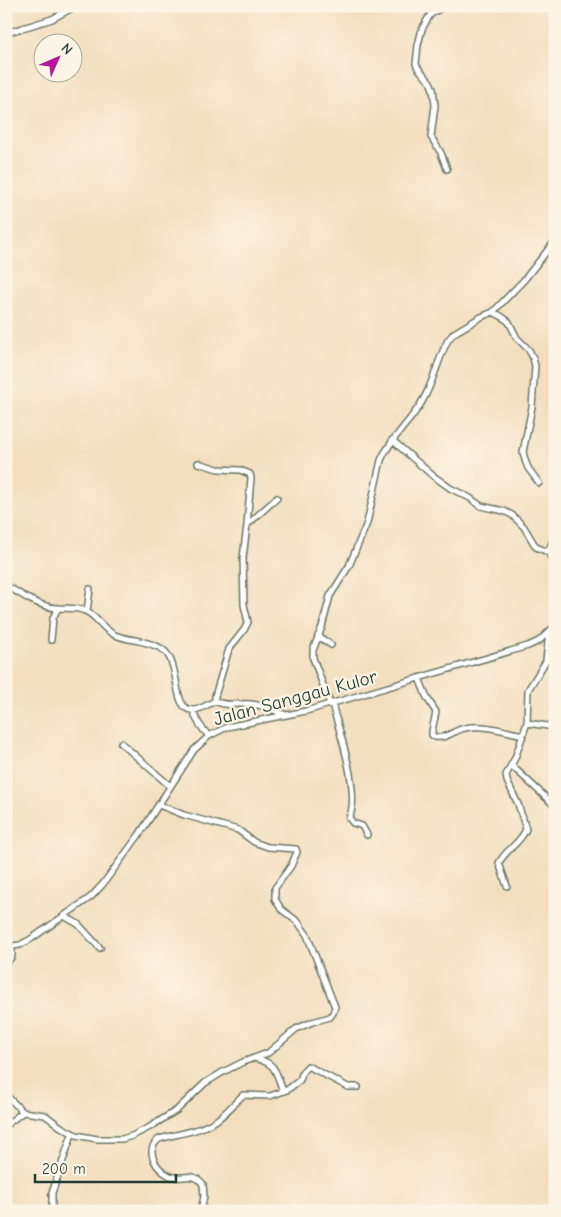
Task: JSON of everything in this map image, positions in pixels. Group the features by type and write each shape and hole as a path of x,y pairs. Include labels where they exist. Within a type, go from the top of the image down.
{"street":[{"path":"6,33 52,20 76,6"},
{"path":"444,6 430,15 422,29 416,64 433,89 435,105 431,136 441,153 447,169"},
{"path":"367,835 362,826 353,823 349,818 353,806 350,777 343,745 331,704 312,654 330,596 349,566 368,522 381,460 392,440 422,402 448,340 454,333 493,312 524,280 555,240"},
{"path":"493,312 509,322 517,338 529,350 533,358 535,366 532,407 523,452 528,468 539,483"},
{"path":"392,440 450,488 481,506 504,511 512,515 524,527 536,547 548,552 555,564"},
{"path":"198,463 218,469 240,470 250,474 251,478 243,546 244,605 248,622 229,649 214,696 215,701"},
{"path":"246,525 277,498"},
{"path":"548,552 555,536"},
{"path":"6,585 34,601 58,608 78,608 87,611 103,628 114,634 154,645 164,650 174,664 181,702 193,710 215,701 222,704 252,704 286,715"},
{"path":"87,611 90,589"},
{"path":"51,640 53,618 58,608"},
{"name":"Jalan Sanggau Kulor","path":"9,946 20,945 31,939 91,897 103,884 139,835 194,750 209,736 227,727 331,704 528,646 539,641 555,626"},
{"path":"507,886 499,863 500,859 519,842 526,828 506,775 527,723 528,690 546,661 549,632"},
{"path":"318,636 331,645"},
{"path":"419,678 427,698 436,712 432,730 432,735 435,738 447,736 462,728 482,726 523,735"},
{"path":"193,710 201,728 209,736"},
{"path":"527,723 555,727"},
{"path":"120,743 170,786"},
{"path":"511,765 554,805"},
{"path":"6,1095 24,1112 45,1115 72,1134 97,1139 122,1139 150,1127 177,1110 210,1080 234,1066 273,1050 296,1029 330,1017 334,1010 331,995 303,929 281,908 275,899 275,888 291,866 297,850 294,848 268,847 254,842 238,830 184,815 159,804"},
{"path":"64,916 78,924 100,948"},
{"path":"6,964 12,956 9,946"},
{"path":"255,1058 269,1062 273,1066 282,1086"},
{"path":"201,1211 204,1196 203,1184 201,1181 188,1176 176,1177 168,1174 158,1165 152,1155 152,1146 159,1139 192,1132 206,1126 218,1119 243,1095 270,1096 282,1086 300,1080 303,1070 308,1066 348,1087 358,1087"},
{"path":"6,1126 24,1112"},
{"path":"52,1211 52,1193 72,1134"}]}
